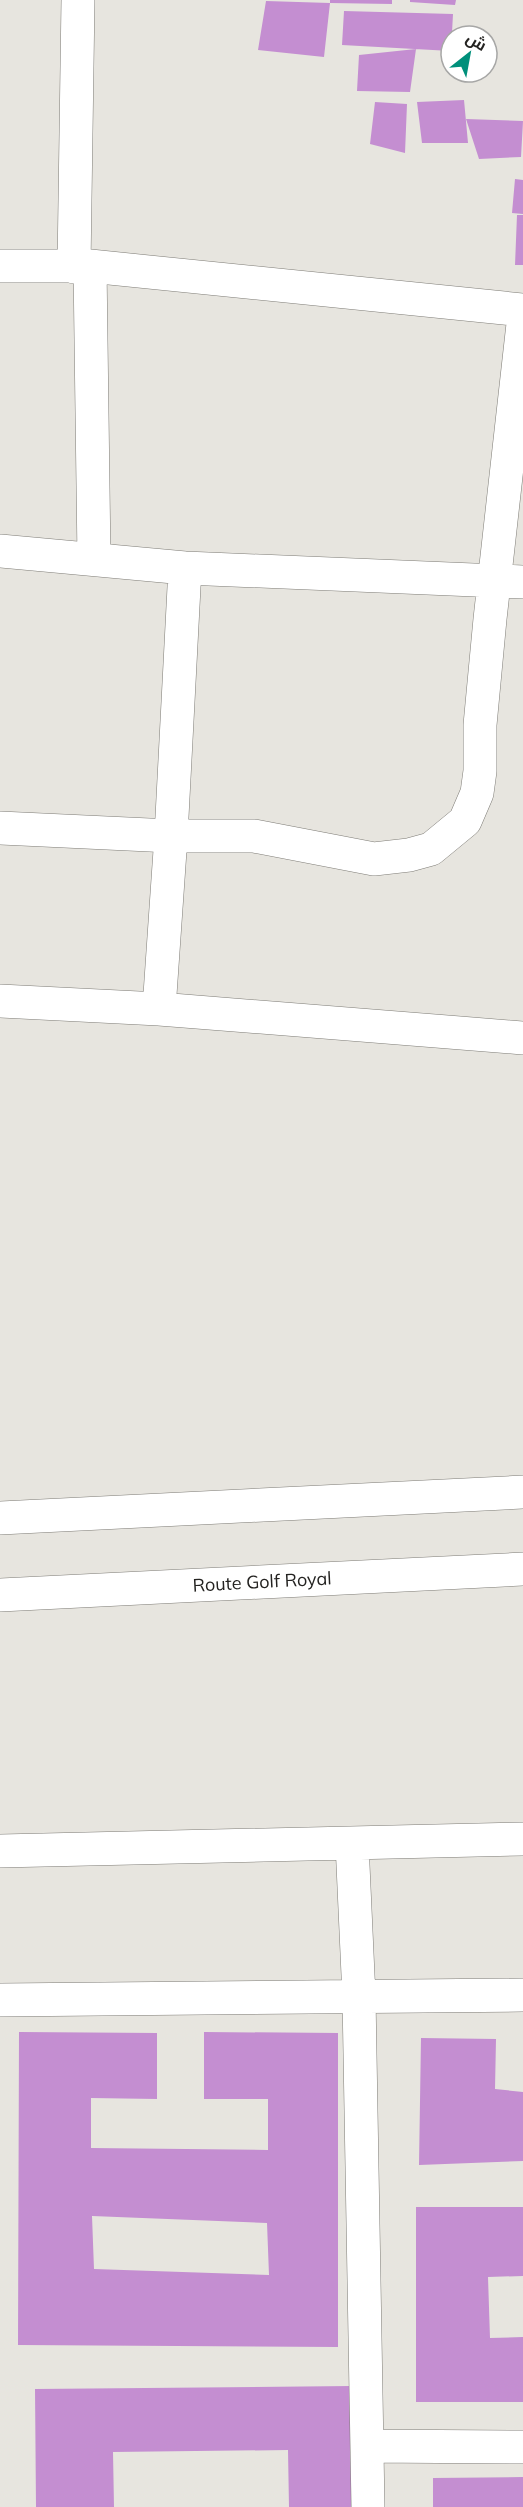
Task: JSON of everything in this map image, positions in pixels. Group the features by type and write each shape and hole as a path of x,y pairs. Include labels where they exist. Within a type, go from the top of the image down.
{"street":[{"path":"78,0 82,266 94,559"},
{"path":"0,266 82,266 523,310"},
{"path":"0,828 171,836 254,836 374,859 409,855 431,849 465,821 477,793 480,771 480,725 509,581 523,324"},
{"path":"0,551 185,568 509,581"},
{"path":"159,1009 185,568"},
{"path":"0,1001 159,1009 523,1038"},
{"path":"0,1518 523,1492"},
{"name":"Route Golf Royal","path":"0,1595 523,1569"},
{"path":"0,1851 523,1839"},
{"path":"352,1843 359,1997 368,2507"},
{"path":"0,2000 523,1995"},
{"path":"367,2446 523,2447"}],"building":[{"path":"330,0 392,0 392,4 330,3"},
{"path":"410,0 456,0 455,5 410,2"},
{"path":"266,1 330,3 324,57 258,50"},
{"path":"344,11 453,14 452,24 439,24 439,50 342,45"},
{"path":"416,49 410,92 357,91 359,55"},
{"path":"464,100 468,143 422,143 417,102"},
{"path":"375,102 407,104 405,153 370,144"},
{"path":"466,119 523,121 521,157 479,159"},
{"path":"515,179 523,180 523,214 512,213"},
{"path":"517,215 523,215 523,265 515,265"},
{"path":"19,2032 157,2033 157,2099 91,2098 91,2148 268,2150 268,2099 204,2099 204,2032 338,2033 338,2347 18,2345","holes":["92,2216 267,2223 269,2275 94,2269"]},
{"path":"421,2038 496,2039 495,2089 523,2092 523,2161 419,2165"},
{"path":"416,2207 523,2207 523,2276 488,2277 490,2338 523,2337 523,2402 416,2402"},
{"path":"352,2386 354,2507 289,2507 288,2450 113,2452 114,2507 36,2507 35,2389"},
{"path":"523,2477 523,2507 433,2507 433,2478"}]}
